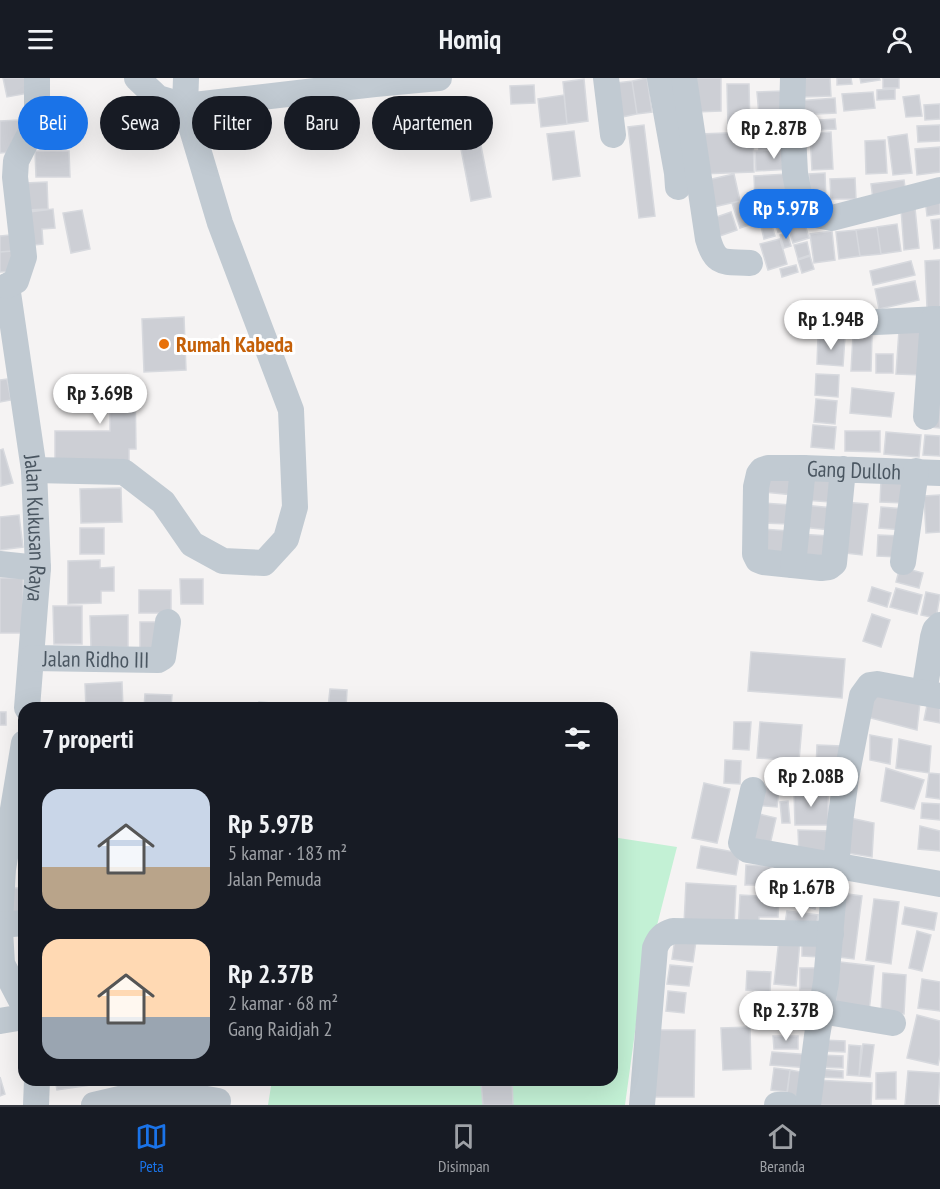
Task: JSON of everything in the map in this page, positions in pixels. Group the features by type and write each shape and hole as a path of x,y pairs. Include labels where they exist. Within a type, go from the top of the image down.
{"street":[{"path":"3,285 16,281 24,257 15,177 16,161 37,120 37,78"},
{"path":"136,78 158,98 185,106 439,78"},
{"path":"33,470 124,472 163,502 192,544 223,561 264,563 286,538 295,507 291,410 220,222 185,106 186,78"},
{"path":"606,78 613,135"},
{"path":"660,78 678,187"},
{"path":"684,78 708,239 712,252 719,260 750,263"},
{"path":"793,78 795,173 800,200 816,215 832,218 940,190"},
{"name":"Jalan Kukusan Raya","path":"3,285 33,470 38,568 28,702"},
{"path":"834,324 936,319 926,417"},
{"path":"803,468 793,565 821,568 829,567 834,562 843,469"},
{"name":"Gang Dulloh","path":"793,565 763,562 758,560 755,554 756,487 762,470 803,468 928,472"},
{"path":"903,562 928,472"},
{"path":"0,564 38,568"},
{"name":"Jalan Ridho III","path":"32,658 158,660 163,657 168,622"},
{"path":"808,1105 826,982 840,822 862,696 870,685 877,684 932,695 933,637 940,625"},
{"path":"13,760 14,869 0,922 18,923"},
{"path":"753,790 741,843 748,850 940,884"},
{"path":"0,930 1,964 18,995"},
{"path":"642,1105 655,948 659,939 673,931 831,934"},
{"path":"821,1011 893,1023"},
{"path":"0,1021 18,1018"},
{"path":"36,1105 37,1086"},
{"path":"94,1105 137,1095 190,1096 218,1101"},
{"path":"777,1105 788,1105"}],"green space":[{"path":"618,838 677,847 641,988 625,1105 268,1105 271,1086 618,1086"}],"building":[{"path":"3,78 25,78 29,93 7,97"},
{"path":"647,78 652,112 637,114 632,81"},
{"path":"695,78 721,78 721,111 696,112"},
{"path":"801,78 830,78 831,96 802,97"},
{"path":"837,78 851,78 852,84 837,85"},
{"path":"860,78 879,78 880,80 861,83"},
{"path":"883,78 899,78 899,88 883,88"},
{"path":"584,79 588,121 567,124 563,82"},
{"path":"632,81 637,114 622,117 617,83"},
{"path":"727,84 749,84 750,129 728,129"},
{"path":"534,85 535,103 511,104 510,86"},
{"path":"895,89 895,99 877,100 877,90"},
{"path":"783,91 785,126 760,127 757,92"},
{"path":"873,92 875,108 844,111 842,94"},
{"path":"564,95 567,124 541,127 538,99"},
{"path":"919,95 922,116 906,117 903,97"},
{"path":"835,98 836,113 798,115 797,101"},
{"path":"940,104 940,119 925,120 924,105"},
{"path":"835,119 836,129 804,131 803,121"},
{"path":"18,120 18,150 20,151 0,153 0,121"},
{"path":"644,125 655,216 639,218 628,127"},
{"path":"940,125 940,141 918,142 917,126"},
{"path":"787,130 789,146 759,150 757,133"},
{"path":"574,131 580,176 553,180 547,134"},
{"path":"753,132 754,172 700,174 699,134"},
{"path":"831,132 833,169 812,170 810,133"},
{"path":"907,134 912,173 893,175 888,137"},
{"path":"885,140 887,173 866,174 865,141"},
{"path":"940,147 940,172 917,175 915,149"},
{"path":"791,149 792,169 756,171 755,151"},
{"path":"461,150 482,150 491,197 471,201"},
{"path":"35,151 69,151 70,177 36,177"},
{"path":"825,173 826,201 810,202 809,174"},
{"path":"734,174 740,201 709,208 703,181"},
{"path":"787,174 789,197 755,199 754,176"},
{"path":"855,178 856,199 831,199 830,179"},
{"path":"904,180 906,195 873,199 871,184"},
{"path":"47,182 48,209 26,210 25,183"},
{"path":"940,196 940,214 927,216 925,198"},
{"path":"751,198 758,222 740,228 732,203"},
{"path":"915,208 919,248 904,250 901,209"},
{"path":"53,209 55,228 42,229 43,244 24,246 21,213"},
{"path":"82,210 90,249 71,253 63,213"},
{"path":"780,210 786,230 778,232 772,212"},
{"path":"731,212 737,230 714,238 708,220"},
{"path":"802,214 809,238 793,243 786,219"},
{"path":"770,219 775,236 764,239 760,222"},
{"path":"940,219 940,248 934,249 931,220"},
{"path":"897,224 901,251 881,254 877,227"},
{"path":"877,227 881,254 860,256 856,230"},
{"path":"856,230 860,256 839,259 836,232"},
{"path":"832,231 835,260 814,263 810,234"},
{"path":"787,233 791,246 784,248 780,235"},
{"path":"10,235 12,251 0,252 0,236"},
{"path":"780,239 787,264 768,270 760,244"},
{"path":"807,242 810,255 798,259 794,245"},
{"path":"12,251 13,271 0,272 0,252"},
{"path":"810,256 814,269 802,273 798,260"},
{"path":"940,260 940,307 927,308 925,261"},
{"path":"911,261 915,275 873,285 870,271"},
{"path":"796,265 798,272 782,277 780,269"},
{"path":"915,281 919,300 879,309 875,289"},
{"name":"Rumah Kabeda","path":"184,317 186,370 144,372 142,319"},
{"path":"899,330 925,331 923,375 896,374"},
{"path":"853,335 872,336 871,371 851,371"},
{"path":"818,336 845,337 843,366 817,364"},
{"path":"876,354 893,354 893,373 876,373"},
{"path":"816,374 839,375 838,397 815,395"},
{"path":"7,379 11,400 0,402 0,380"},
{"path":"135,382 136,449 129,449 129,462 55,463 55,431 110,431 110,405 62,405 62,384"},
{"path":"940,386 940,428 931,427"},
{"path":"852,388 894,393 891,417 850,413"},
{"path":"816,399 837,401 835,424 814,422"},
{"path":"813,425 836,427 834,449 811,447"},
{"path":"845,431 880,431 880,452 845,451"},
{"path":"886,432 921,435 919,457 884,454"},
{"path":"925,435 940,436 940,456 923,455"},
{"path":"3,449 13,483 1,486 0,450"},
{"path":"766,473 795,475 793,495 764,492"},
{"path":"806,475 832,477 830,502 804,500"},
{"path":"881,480 906,481 905,503 880,502"},
{"path":"121,488 122,522 81,523 80,489"},
{"path":"940,495 940,532 926,533 924,496"},
{"path":"843,502 868,504 862,555 837,552"},
{"path":"763,503 791,505 789,524 762,523"},
{"path":"804,505 833,508 831,530 801,527"},
{"path":"881,507 905,509 903,530 879,528"},
{"path":"19,515 23,547 0,550 0,517"},
{"path":"80,528 104,528 104,554 80,554"},
{"path":"761,529 789,531 786,556 759,553"},
{"path":"799,534 829,536 828,560 797,558"},
{"path":"878,535 901,536 900,557 877,556"},
{"path":"100,560 100,568 114,567 114,591 101,591 101,603 68,604 68,561"},
{"path":"900,567 923,573 919,588 896,582"},
{"path":"0,578 23,578 23,633 0,633"},
{"path":"180,579 203,579 203,604 181,604"},
{"path":"872,587 891,593 887,607 868,601"},
{"path":"896,588 922,595 917,614 890,607"},
{"path":"139,590 171,590 171,613 139,613"},
{"path":"926,592 940,595 936,618 921,615"},
{"path":"53,606 82,606 82,644 54,644"},
{"path":"872,614 890,620 881,647 863,641"},
{"path":"128,615 128,647 91,648 90,616"},
{"path":"140,622 160,622 160,650 140,650"},
{"path":"751,652 845,659 842,698 748,691"},
{"path":"122,682 123,702 86,702 85,684"},
{"path":"330,689 347,690 346,702 329,702"},
{"path":"875,692 920,702 917,730 867,717"},
{"path":"145,694 172,695 171,702 144,702"},
{"path":"927,705 940,707 940,723 924,720"},
{"path":"0,712 6,712 6,725 0,725"},
{"path":"734,722 751,722 749,750 733,749"},
{"path":"760,722 802,725 799,761 757,758"},
{"path":"870,735 892,739 890,764 870,760"},
{"path":"899,739 931,746 929,773 896,768"},
{"path":"817,745 842,746 840,772 816,770"},
{"path":"725,760 741,761 740,784 724,783"},
{"path":"886,768 924,780 914,809 881,801"},
{"path":"929,773 940,774 940,799 926,797"},
{"path":"704,783 730,789 717,843 692,838"},
{"path":"756,786 779,788 777,807 754,805"},
{"path":"794,792 828,792 828,825 795,825"},
{"path":"788,801 790,823 782,823 780,802"},
{"path":"922,803 940,804 940,820 921,818"},
{"path":"755,813 776,818 770,845 749,841"},
{"path":"850,818 874,823 872,857 841,852"},
{"path":"920,826 940,831 940,851 918,849"},
{"path":"798,830 831,831 831,852 799,854"},
{"path":"701,846 740,853 736,875 697,868"},
{"path":"795,864 826,872 820,894 789,886"},
{"path":"746,865 771,866 770,885 745,885"},
{"path":"686,883 736,886 734,927 684,924"},
{"path":"8,888 18,888 18,920 8,920"},
{"path":"788,889 818,898 815,909 785,900"},
{"path":"840,893 862,896 854,959 831,956"},
{"path":"740,895 779,897 778,917 759,917 758,932 738,931"},
{"path":"874,899 899,902 891,964 866,960"},
{"path":"905,907 937,913 934,930 902,924"},
{"path":"787,911 818,915 816,927 785,923"},
{"path":"917,931 931,935 922,971 909,968"},
{"path":"675,938 696,941 693,962 672,959"},
{"path":"779,939 800,941 796,986 774,984"},
{"path":"802,945 820,945 820,957 802,956"},
{"path":"840,962 874,966 869,1012 835,1008"},
{"path":"670,965 692,967 689,986 667,984"},
{"path":"800,968 819,968 818,990 800,990"},
{"path":"747,971 771,972 770,992 746,990"},
{"path":"883,973 906,975 904,1014 881,1012"},
{"path":"922,979 940,982 940,1011 918,1008"},
{"path":"668,991 686,993 684,1013 666,1011"},
{"path":"752,994 818,1000 815,1031 749,1025"},
{"path":"917,1015 940,1021 938,1065 907,1058"},
{"path":"750,1027 751,1069 723,1070 721,1028"},
{"path":"654,1030 695,1030 694,1097 653,1097"},
{"path":"773,1036 798,1036 798,1049 774,1049"},
{"path":"822,1040 845,1041 845,1052 821,1051"},
{"path":"863,1044 874,1045 870,1077 859,1076"},
{"path":"849,1045 861,1046 859,1076 847,1075"},
{"path":"772,1052 812,1055 810,1068 770,1065"},
{"path":"819,1055 843,1056 843,1068 818,1067"},
{"path":"774,1068 790,1070 787,1092 771,1090"},
{"path":"818,1069 843,1071 843,1078 818,1077"},
{"path":"790,1070 801,1072 799,1096 787,1095"},
{"path":"908,1071 940,1073 938,1105 905,1105"},
{"path":"896,1072 896,1099 876,1099 876,1073"},
{"path":"0,1077 5,1094 0,1096"},
{"path":"815,1080 872,1083 871,1105 814,1105"},
{"path":"56,1086 84,1086 57,1090"},
{"path":"147,1086 170,1086 170,1088"},
{"path":"180,1086 202,1086 202,1091 180,1090"},
{"path":"481,1086 512,1086 513,1105 483,1105"}],"place":[{"name":"Rumah Kabeda","path":"164,344"}]}
